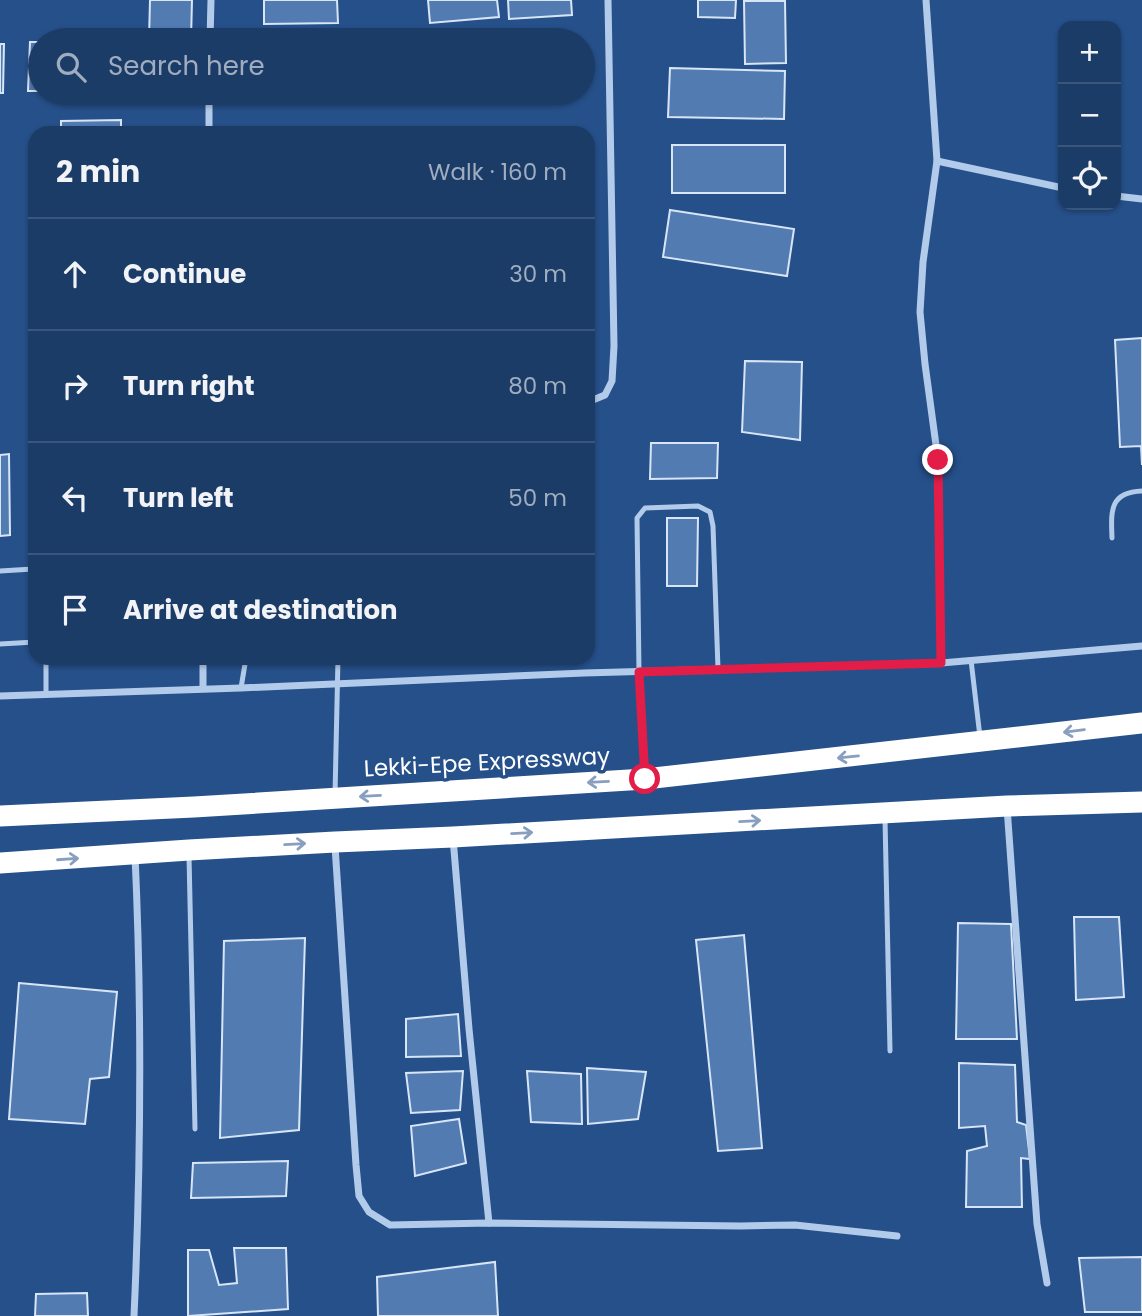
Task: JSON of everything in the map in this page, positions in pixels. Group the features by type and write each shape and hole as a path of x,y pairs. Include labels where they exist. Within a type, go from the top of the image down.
{"highway":[{"name":"Lekki-Epe Expressway","path":"0,816 645,779 1142,723"},
{"path":"1103,803 1142,788"},
{"path":"0,863 189,850 1007,806 1142,802"}],"street":[{"path":"210,28 211,0"},
{"path":"595,399 605,395 612,381 614,346 608,0"},
{"path":"926,0 937,161 923,262 920,312 938,460 941,663"},
{"path":"209,105 209,126"},
{"path":"937,161 1058,187"},
{"path":"1121,197 1142,199"},
{"path":"0,696 941,663 1142,646"},
{"path":"203,665 203,688"},
{"path":"1007,806 1037,1224 1047,1283"},
{"path":"453,837 489,1223"},
{"path":"335,842 356,1165 359,1196 369,1212 390,1225 795,1225 897,1236"},
{"path":"134,1316 139,1211 140,965 135,854"}],"lane":[{"path":"1112,538 1111,511 1119,498 1131,492 1142,491"},
{"path":"645,779 639,672 637,518 645,508 698,506 710,512 713,526 718,669"},
{"path":"0,571 28,569"},
{"path":"0,643 28,642"},
{"path":"971,660 981,742"},
{"path":"46,665 46,694"},
{"path":"242,688 245,665"},
{"path":"335,798 338,665"},
{"path":"885,813 890,1051"},
{"path":"189,850 195,1129"}],"building":[{"path":"150,0 192,0 191,28 149,28"},
{"path":"264,0 337,0 338,23 264,24"},
{"path":"428,0 497,0 499,17 430,23"},
{"path":"508,0 571,0 572,15 509,19"},
{"path":"698,0 736,0 735,18 698,17"},
{"path":"744,1 785,1 786,63 745,64"},
{"path":"0,44 4,44 3,93 0,93"},
{"path":"670,68 785,71 784,119 668,117"},
{"path":"121,120 121,126 61,126 61,121"},
{"path":"672,145 785,145 785,193 672,193"},
{"path":"670,210 794,229 787,276 663,257"},
{"path":"1142,338 1142,465 1141,446 1120,447 1115,340"},
{"path":"745,361 802,362 800,440 742,432"},
{"path":"651,443 718,443 717,478 650,479"},
{"path":"9,454 10,535 0,536 0,455"},
{"path":"667,518 698,518 697,586 667,586"},
{"path":"1074,917 1119,917 1124,997 1076,1000"},
{"path":"958,923 1011,924 1017,1039 956,1039"},
{"path":"744,935 762,1148 718,1151 696,940"},
{"path":"305,938 299,1130 220,1138 224,941"},
{"path":"19,983 117,992 109,1077 90,1079 85,1124 9,1119"},
{"path":"458,1014 461,1056 406,1057 406,1019"},
{"path":"959,1063 1015,1065 1017,1122 1026,1125 1030,1159 1021,1158 1022,1207 966,1207 967,1151 987,1146 985,1126 959,1128"},
{"path":"587,1068 646,1072 638,1119 588,1124"},
{"path":"463,1071 460,1110 411,1113 406,1073"},
{"path":"527,1071 581,1074 582,1124 531,1122"},
{"path":"459,1119 466,1163 415,1176 411,1126"},
{"path":"288,1161 286,1196 191,1198 193,1163"},
{"path":"234,1248 286,1248 288,1309 188,1316 188,1250 209,1250 219,1285 237,1283"},
{"path":"1142,1257 1142,1312 1085,1312 1079,1258"},
{"path":"495,1262 498,1316 378,1316 377,1277"},
{"path":"87,1293 88,1316 35,1316 36,1294"}],"route":[{"path":"645,779 639,672 941,663 938,460"}]}
